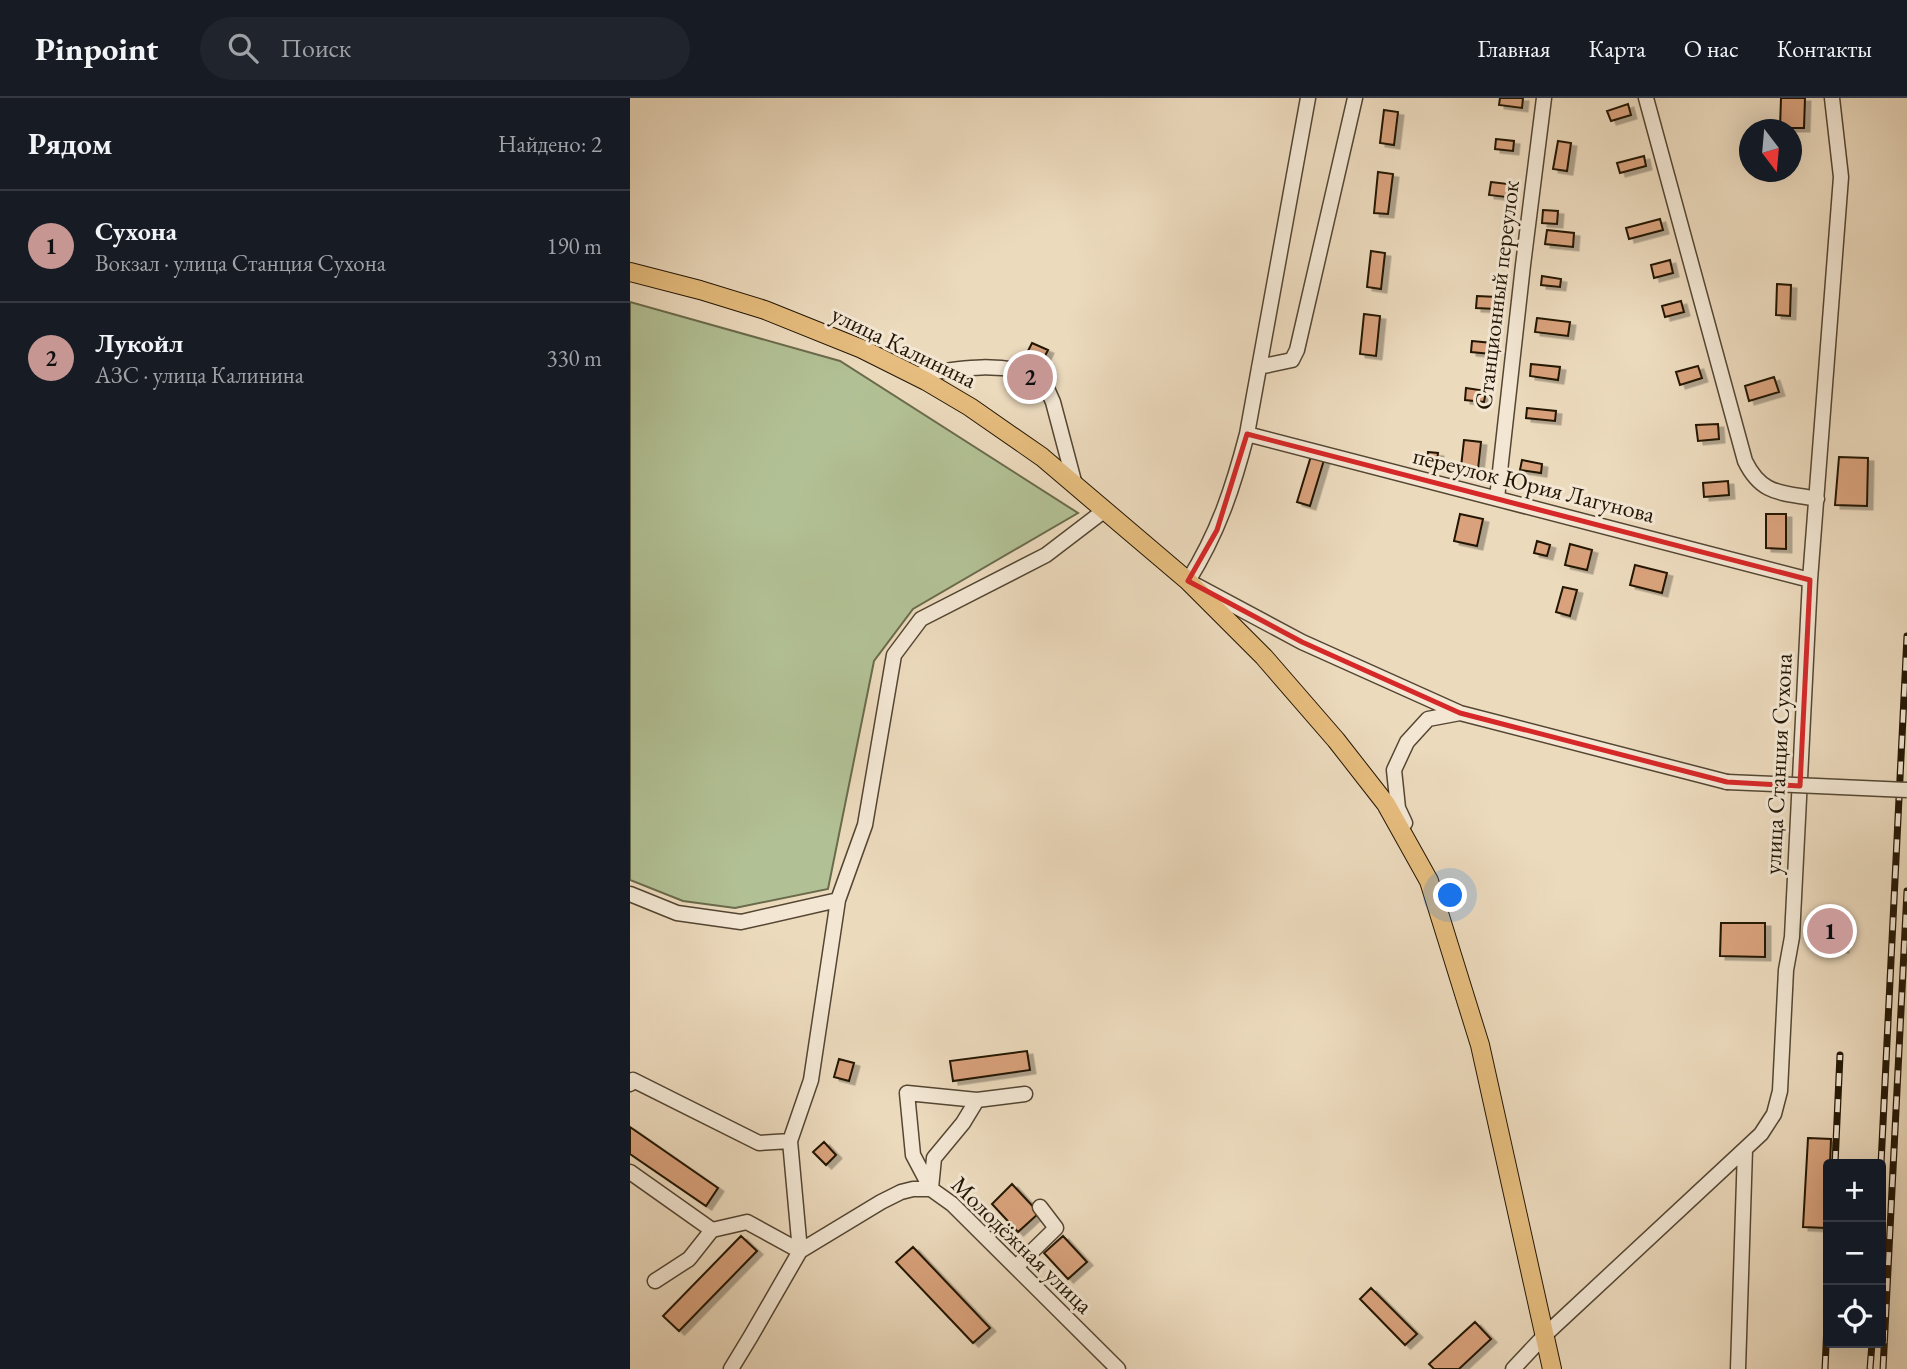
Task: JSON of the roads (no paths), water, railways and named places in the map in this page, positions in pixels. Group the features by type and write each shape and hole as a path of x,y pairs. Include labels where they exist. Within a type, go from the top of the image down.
{"main road":[{"name":"улица Калинина","path":"630,272 765,310 862,349 970,407 1042,457 1188,581 1264,657 1336,740 1386,804 1429,881 1480,1045 1552,1369"}],"street":[{"path":"1308,98 1247,434 1217,530 1188,581 1302,642 1460,713 1727,782 1907,790"},
{"path":"1259,367 1292,360 1297,350 1355,98"},
{"name":"Станционный переулок","path":"1497,498 1522,265 1544,98"},
{"path":"1646,98 1745,461 1760,485 1774,491 1816,499"},
{"name":"улица Станция Сухона","path":"1513,1369 1545,1335 1761,1134 1774,1114 1780,1091 1786,970 1792,937 1810,580 1841,177 1832,98"},
{"path":"914,375 973,366 1016,368 1041,375 1053,401 1075,485"},
{"name":"переулок Юрия Лагунова","path":"1247,434 1810,580"},
{"path":"731,1369 800,1251 790,1140 811,1080 838,900 865,825 894,656 921,619 1046,555 1105,510"},
{"path":"1429,881 1398,808 1394,770 1406,742 1428,719 1460,713"},
{"path":"630,894 677,913 741,922 838,900"},
{"path":"630,1084 633,1080 759,1143 790,1140"},
{"path":"931,1189 913,1155 907,1093 977,1100 1025,1094"},
{"path":"931,1189 934,1158 963,1123 977,1100"},
{"path":"1738,1369 1745,1149"},
{"path":"630,1172 712,1230"},
{"name":"Молодёжная улица","path":"800,1251 901,1192 931,1189 952,1203 1118,1369"},
{"path":"1016,1267 1056,1228 1040,1207"},
{"path":"655,1281 689,1259 712,1230 747,1222 800,1251"}],"railway":[{"path":"1881,1159 1907,636"},
{"path":"1883,1369 1907,891"},
{"path":"1835,1159 1840,1055"},
{"path":"1825,1369 1826,1348"},
{"path":"1870,1369 1872,1348"}],"place":[{"name":"Лукойл","path":"1030,377"},
{"name":"Сухона","path":"1830,931"}]}
